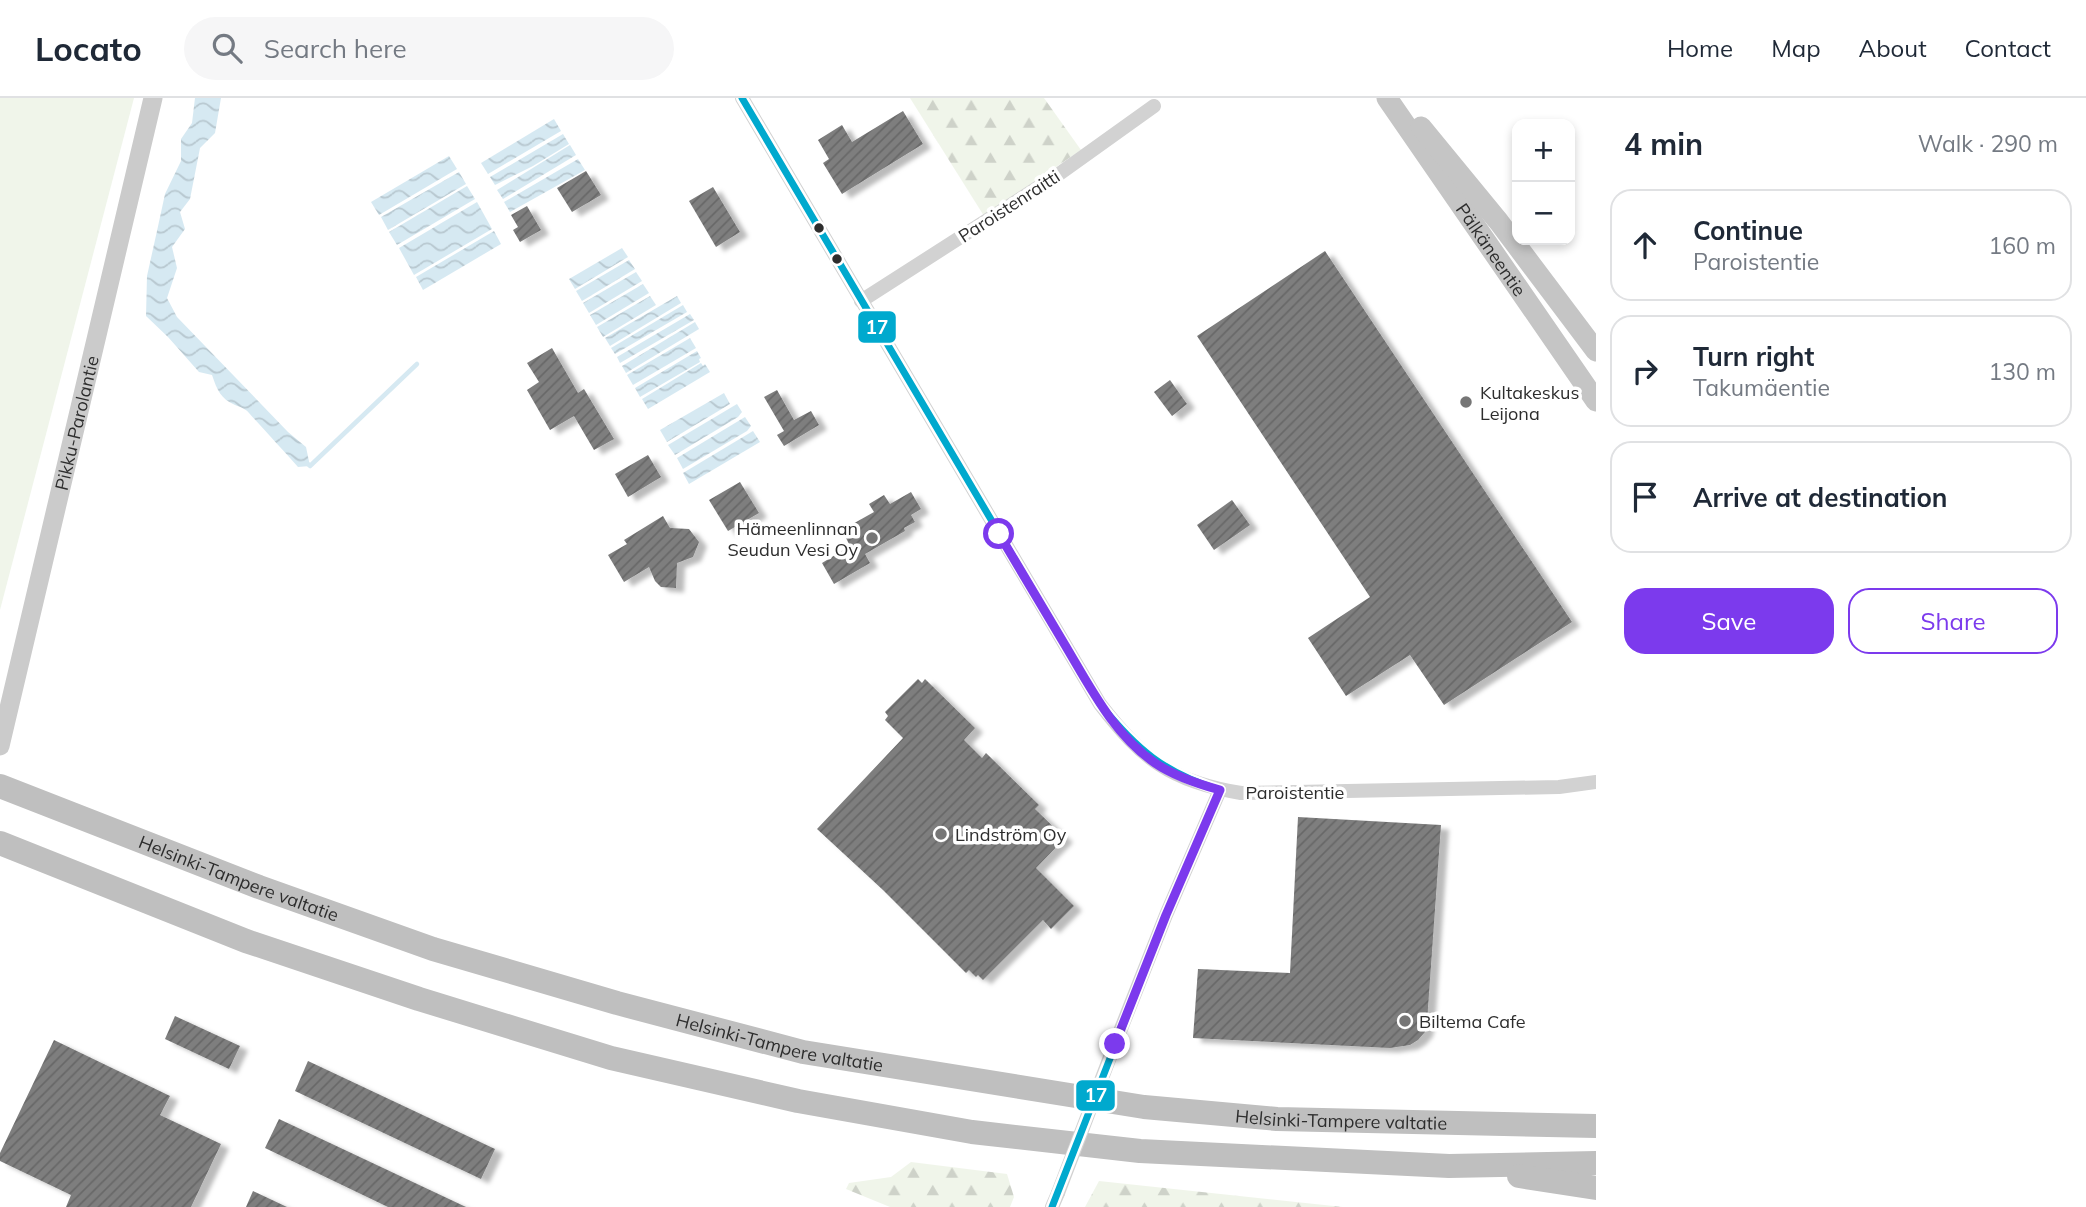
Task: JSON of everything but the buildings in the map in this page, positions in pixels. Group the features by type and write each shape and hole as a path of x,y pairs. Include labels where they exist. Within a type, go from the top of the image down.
{"highway":[{"name":"Helsinki-Tampere valtatie","path":"0,786 259,887 433,949 617,1003 803,1052 1144,1107 1277,1119 1596,1126"},
{"path":"0,843 246,941 419,999 611,1058 798,1101 972,1132 1140,1152 1449,1166 1596,1163"},
{"path":"1449,1166 1596,1188"}],"main road":[{"name":"Pikku-Parolantie","path":"2,738 153,98"},
{"name":"Pälkäneentie","path":"1387,98 1596,401"},
{"name":"Pälkäneentie","path":"1398,98 1499,222 1596,351"}],"street":[{"name":"Paroistentie","path":"742,98 1100,704 1137,749 1175,774 1220,790 1241,793 1559,787 1596,782"},
{"name":"Paroistenraitti","path":"862,301 1059,174 1154,106"},
{"path":"1055,1200 1166,915 1220,790"}],"green space":[{"path":"0,98 134,98 0,610"},
{"path":"910,98 1044,98 1081,150 984,216"},
{"path":"911,1162 1007,1174 1014,1197 1010,1207 890,1207 846,1189 849,1183 891,1177"},
{"path":"1099,1181 1343,1207 1085,1207"}],"water":[{"path":"195,98 221,98 215,133 200,148 190,199 180,212 185,229 172,247 177,268 167,298 177,317 288,432 306,447 310,466 298,467 248,412 223,397 212,375 199,372 146,316 147,276 165,194 181,161 181,139 192,123"},
{"path":"554,119 561,131 488,174 481,163"},
{"path":"563,134 569,144 495,185 490,177"},
{"path":"570,145 576,155 503,199 497,190"},
{"path":"449,156 457,169 379,215 371,202"},
{"path":"578,159 585,170 510,212 504,202"},
{"path":"459,172 466,184 388,230 381,217"},
{"path":"467,186 475,199 397,245 389,232"},
{"path":"477,202 492,229 414,275 399,248"},
{"path":"494,231 501,244 423,290 416,277"},
{"path":"622,248 628,257 575,289 569,279"},
{"path":"629,260 635,269 582,301 576,291"},
{"path":"636,272 642,281 589,313 583,303"},
{"path":"643,284 649,293 596,325 590,315"},
{"path":"650,296 656,305 603,337 597,327"},
{"path":"677,296 681,303 610,346 605,338"},
{"path":"683,305 687,312 615,354 611,348"},
{"path":"690,314 694,320 620,363 617,357"},
{"path":"695,322 699,329 626,373 622,366"},
{"path":"690,338 696,348 633,385 627,375"},
{"path":"697,351 700,362 640,397 635,388"},
{"path":"701,363 703,366 705,364 710,372 648,409 642,399"},
{"path":"724,393 730,404 667,442 660,430"},
{"path":"737,404 742,412 738,417 675,455 668,445"},
{"path":"745,417 751,426 747,431 683,469 677,458"},
{"path":"753,431 760,442 689,484 683,473"}],"waterway":[{"path":"307,463 310,466 417,364"}],"transit line":[{"name":"17","path":"742,98 1100,704 1152,758 1183,776 1220,790"},
{"name":"17","path":"1052,1207 1166,915 1220,790"}],"place":[{"name":"Kultakeskus Leijona","path":"1466,402"},
{"name":"Hämeenlinnan Seudun Vesi Oy","path":"872,538"},
{"name":"Lindström Oy","path":"941,834"},
{"name":"Biltema Cafe","path":"1405,1021"}],"route":[{"path":"999,534 1100,704 1121,731 1137,749 1156,764 1175,774 1220,790 1166,915 1115,1044"}]}
